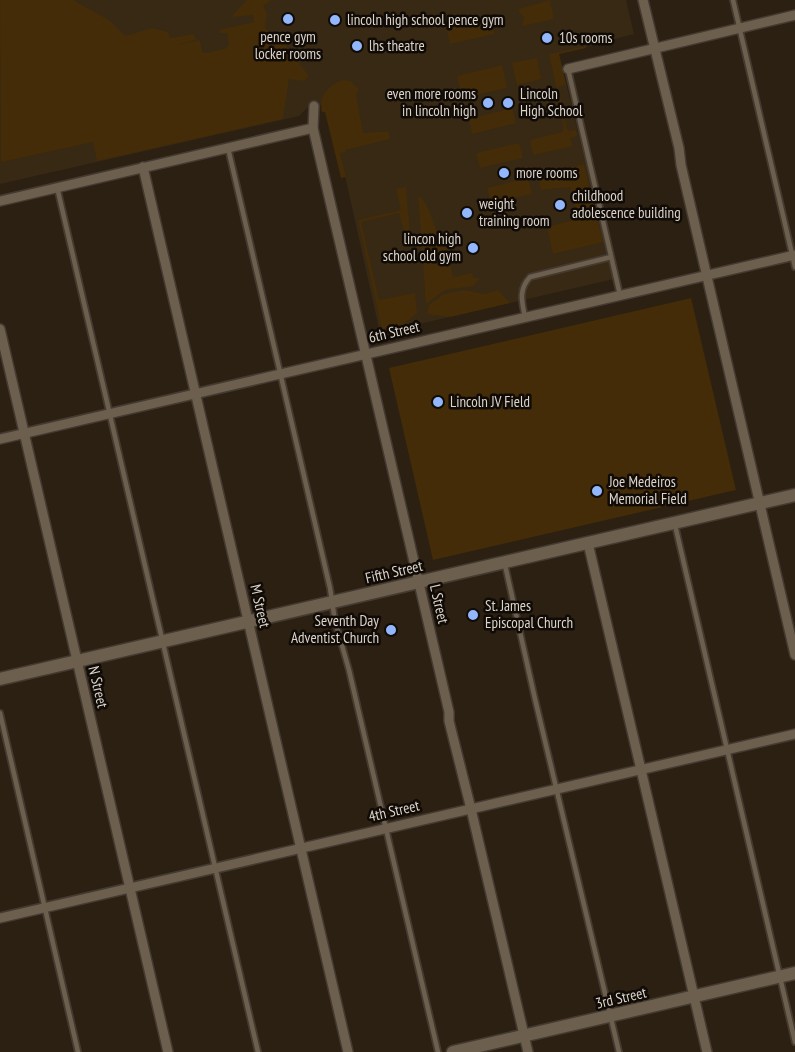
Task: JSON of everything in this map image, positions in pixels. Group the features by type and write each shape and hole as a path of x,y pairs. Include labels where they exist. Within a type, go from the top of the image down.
{"street":[{"path":"643,0 795,655"},
{"path":"568,69 795,15"},
{"name":"L Street","path":"314,106 313,128 462,778 528,1052"},
{"path":"0,201 313,128"},
{"name":"M Street","path":"143,167 348,1052"},
{"name":"6th Street","path":"0,439 794,256"},
{"name":"N Street","path":"0,329 168,1052"},
{"name":"Fifth Street","path":"0,679 795,495"},
{"path":"588,543 707,1052"},
{"name":"4th Street","path":"0,918 795,734"},
{"name":"3rd Street","path":"453,1052 795,973"}],"lane":[{"path":"734,0 795,267"},
{"path":"568,69 620,296"},
{"path":"228,148 281,374 335,621 349,670 438,1052"},
{"path":"57,187 258,1052"},
{"path":"525,317 521,294 524,284 530,277 611,257"},
{"path":"674,523 795,1042"},
{"path":"505,562 619,1052"},
{"path":"0,713 78,1052"}],"shaded area":[{"name":"Lincoln High School","path":"0,0 626,0 634,34 559,54 614,279 380,333 329,104 308,107 299,116 0,184"},
{"path":"0,0 73,0 109,20 125,36 152,28 168,32 170,38 194,34 196,40 173,46 200,40 202,52 206,53 227,48 229,44 227,33 220,33 219,30 254,22 253,15 231,17 247,0 272,0 263,6 267,13 265,27 272,38 282,40 309,76 303,81 289,79 283,119 97,161 93,142 1,162"},
{"path":"550,0 554,19 522,26 524,17 519,9"},
{"path":"490,14 494,34 450,44 446,26"},
{"path":"586,46 586,48 559,54 566,85 558,87 559,91 556,93 557,97 560,97 568,131 576,130 577,136 570,138 573,146 533,155 530,140 562,132 563,120 558,107 524,115 523,107 530,105 531,109 559,103 567,132 559,99 557,99 555,91 557,90 549,54"},
{"path":"537,58 541,79 517,85 512,63"},
{"path":"502,65 507,88 462,98 457,76"},
{"path":"344,80 351,81 359,90 356,95 363,133 388,131 390,139 340,153 346,177 341,178 325,112 322,112 321,106 323,96 329,88"},
{"path":"512,108 516,123 472,134 469,119"},
{"path":"519,143 523,158 480,168 476,153"},
{"path":"584,164 603,242 553,254 547,227 578,219 570,187 541,190 538,176"},
{"path":"528,178 532,194 491,203 487,188"},
{"path":"406,187 410,234 405,235 399,213 361,222 379,300 415,293 417,313 401,326 382,330 358,220 401,210 396,189"},
{"path":"418,195 423,199 443,244 446,245 453,277 472,273 474,278 480,278 473,286 445,290 426,304"},
{"path":"464,290 485,294 498,290 510,303 450,317 427,314 429,305 444,294"},
{"path":"691,298 736,490 433,560 389,368"}],"place":[{"name":"pence gym locker rooms","path":"288,19"},
{"name":"lincoln high school pence gym","path":"335,20"},
{"name":"10s rooms","path":"547,38"},
{"name":"lhs theatre","path":"357,46"},
{"name":"even more rooms in lincoln high","path":"488,103"},
{"name":"Lincoln High School","path":"508,103"},
{"name":"more rooms","path":"504,173"},
{"name":"childhood adolescence building","path":"560,205"},
{"name":"weight training room","path":"467,213"},
{"name":"lincon high school old gym","path":"473,248"},
{"name":"Lincoln JV Field","path":"438,402"},
{"name":"Joe Medeiros Memorial Field","path":"597,491"},
{"name":"St. James Episcopal Church","path":"473,615"},
{"name":"Seventh Day Adventist Church","path":"391,630"}]}
